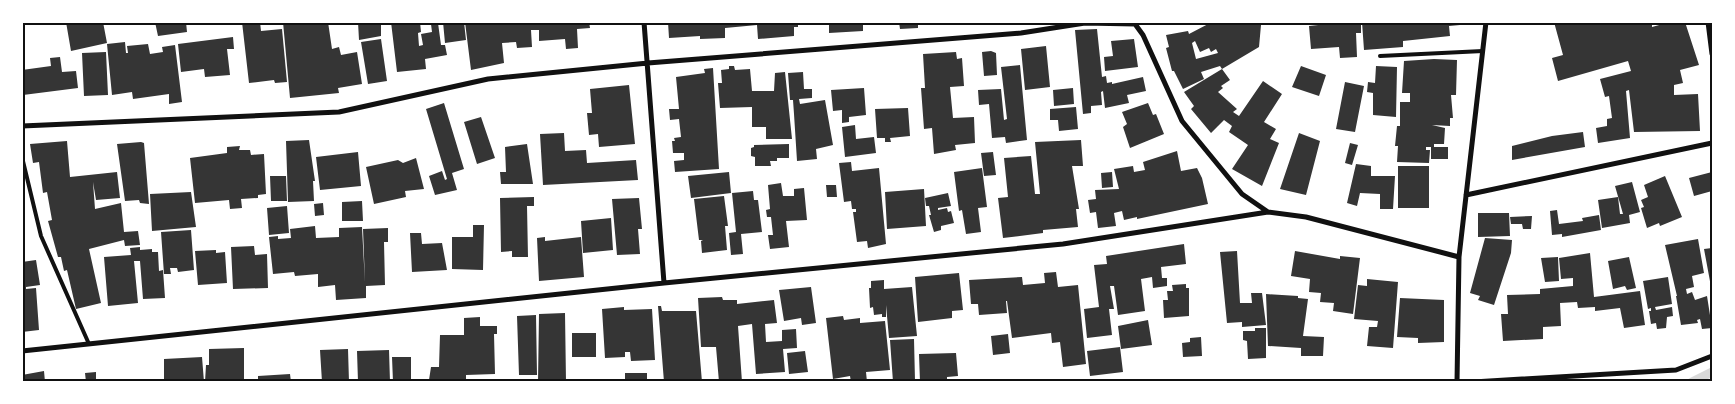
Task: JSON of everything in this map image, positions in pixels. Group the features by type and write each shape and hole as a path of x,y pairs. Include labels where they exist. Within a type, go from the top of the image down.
{"street":[{"path":"644,22 664,283"},
{"path":"1457,382 1459,257 1486,22"},
{"path":"1708,22 1712,54"},
{"path":"22,126 338,112 488,79 648,63 1021,33 1085,23 1135,24 1139,28 1182,121 1242,194 1268,212"},
{"path":"1466,195 1712,143"},
{"path":"22,351 664,283 1063,244 1268,212 1306,217 1459,257"},
{"path":"1473,382 1676,370 1712,356"}],"lane":[{"path":"1380,56 1483,51"},
{"path":"22,157 41,236 89,344"}],"building":[{"path":"66,22 103,22 107,43 71,51"},
{"path":"155,22 186,22 187,32 158,36"},
{"path":"242,22 260,22 261,31 282,29 287,82 275,83 274,80 249,83"},
{"path":"283,22 328,22 332,49 339,47 341,55 357,52 362,84 338,88 339,93 290,98"},
{"path":"358,22 381,22 381,36 359,40"},
{"path":"391,22 420,22 421,32 418,33 419,46 423,45 421,34 432,32 431,24 438,23 441,45 445,45 447,55 425,59 426,69 397,72"},
{"path":"443,22 464,22 466,40 445,43"},
{"path":"465,22 589,22 590,28 577,29 578,48 566,49 565,39 539,41 539,30 531,30 532,47 517,48 516,42 502,43 504,63 471,70"},
{"path":"668,22 798,22 798,27 794,27 794,36 758,39 757,25 725,28 725,38 700,39 700,36 669,38"},
{"path":"829,22 863,22 863,31 829,33"},
{"path":"899,22 918,22 918,28 900,29"},
{"path":"1212,22 1261,25 1259,47 1222,69 1220,66 1201,72 1204,79 1183,89 1174,71 1172,71 1166,48 1169,47 1166,35 1188,31 1189,34","holes":["1195,41 1200,52 1209,48 1211,52 1216,49 1218,53 1196,59 1192,43"]},
{"path":"1361,22 1361,33 1356,33 1357,57 1340,58 1339,47 1311,49 1309,26"},
{"path":"1362,22 1460,22 1460,25 1449,26 1450,36 1403,41 1403,47 1364,50"},
{"path":"1554,22 1658,22 1652,25 1652,27 1670,22 1685,22 1699,65 1680,70 1683,83 1674,85 1674,95 1698,94 1700,131 1634,132 1629,90 1626,91 1630,138 1598,143 1596,128 1607,126 1607,119 1612,118 1609,96 1605,97 1600,79 1631,71 1628,61 1558,81 1552,58 1563,55"},
{"path":"1097,29 1102,77 1106,76 1107,83 1112,82 1112,84 1143,77 1146,91 1127,95 1129,103 1105,108 1103,91 1101,92 1102,105 1091,106 1091,113 1083,114 1075,30"},
{"path":"233,37 234,49 227,49 230,75 205,77 204,69 181,72 178,44"},
{"path":"381,39 387,81 368,84 361,42"},
{"path":"1134,39 1138,67 1105,71 1104,57 1113,56 1111,41"},
{"path":"125,42 126,53 128,53 127,46 148,44 150,54 163,52 162,47 175,45 182,102 169,104 169,94 133,99 132,92 112,95 107,44"},
{"path":"1046,46 1050,87 1025,90 1021,49"},
{"path":"991,51 996,53 997,75 984,76 982,52"},
{"path":"106,52 108,95 84,96 82,53"},
{"path":"956,52 957,59 962,58 964,86 950,87 953,118 974,117 975,143 955,145 956,150 934,154 932,128 924,129 921,88 925,88 923,54"},
{"path":"60,57 62,72 76,71 78,88 23,95 22,70 51,66 50,58"},
{"path":"1457,60 1456,95 1451,95 1453,118 1450,118 1450,126 1432,125 1445,128 1444,144 1434,144 1434,147 1448,147 1448,159 1431,159 1431,147 1426,147 1426,150 1430,150 1429,163 1397,162 1398,146 1395,146 1397,126 1400,126 1400,102 1410,102 1410,93 1402,93 1404,61"},
{"path":"1020,65 1027,140 1006,143 1005,137 992,138 989,104 979,105 978,90 1001,89 1004,120 1007,119 1001,67"},
{"path":"729,66 734,66 735,70 750,69 752,91 774,91 775,73 785,72 792,139 766,139 766,127 752,127 752,107 720,108 718,83 722,83 721,70 729,69"},
{"path":"1301,66 1326,75 1319,96 1292,87"},
{"path":"1376,66 1397,67 1396,117 1373,115 1373,93 1367,92 1368,82 1375,83"},
{"path":"713,68 719,169 675,172 674,161 684,160 684,153 673,153 672,141 675,141 674,138 681,137 679,119 670,120 669,109 679,109 676,77 705,73 704,69"},
{"path":"1222,69 1230,80 1221,86 1223,88 1218,92 1237,109 1233,112 1239,116 1263,81 1282,94 1264,122 1276,129 1270,139 1279,143 1262,186 1232,169 1248,145 1229,132 1232,126 1224,120 1211,133 1191,109 1194,106 1184,92"},
{"path":"803,72 804,89 812,89 812,98 799,99 800,104 825,100 833,145 816,149 817,159 797,161 793,100 790,100 788,73"},
{"path":"1345,82 1364,86 1355,132 1336,129"},
{"path":"629,85 635,144 599,147 598,134 589,135 587,113 592,113 590,89"},
{"path":"864,88 866,115 849,117 849,122 842,123 842,110 833,111 831,90"},
{"path":"1073,88 1074,104 1054,106 1053,90"},
{"path":"444,103 464,169 452,173 457,190 435,195 429,176 442,171 445,180 447,179 426,109"},
{"path":"1148,103 1153,115 1156,114 1164,134 1130,148 1123,127 1127,124 1122,112"},
{"path":"1076,107 1078,129 1059,131 1058,120 1050,120 1050,109"},
{"path":"908,108 910,136 890,138 891,142 885,142 885,138 877,138 875,109"},
{"path":"481,117 495,158 477,164 464,122"},
{"path":"855,125 856,139 874,137 876,153 845,157 842,127"},
{"path":"1583,132 1585,147 1512,160 1512,146 1552,136"},
{"path":"564,133 565,151 586,150 587,163 636,160 638,180 543,185 540,134"},
{"path":"1299,133 1320,141 1306,195 1280,189"},
{"path":"309,140 315,181 313,181 314,201 288,202 286,141"},
{"path":"1081,140 1083,166 1072,166 1079,209 1076,209 1078,227 1043,230 1043,233 1003,238 998,198 1008,197 1004,158 1031,156 1035,194 1040,194 1035,142"},
{"path":"67,141 70,177 117,172 120,198 96,200 93,182 95,209 121,203 124,232 138,231 140,245 125,246 124,240 89,249 101,303 76,309 67,270 64,271 61,257 58,257 48,221 52,220 47,192 43,193 39,162 33,163 30,144"},
{"path":"144,143 149,204 140,203 139,200 125,201 117,144"},
{"path":"1350,143 1358,145 1352,165 1345,163"},
{"path":"527,144 533,184 501,184 500,172 506,172 505,147"},
{"path":"789,144 789,158 777,158 777,161 770,161 771,166 755,166 755,157 751,156 751,148 754,145"},
{"path":"240,146 239,150 250,150 251,155 264,154 266,194 258,195 258,198 241,199 242,208 230,209 229,200 195,203 190,158 227,153 227,147"},
{"path":"1177,151 1181,171 1197,168 1202,178 1208,204 1137,219 1137,217 1124,220 1122,211 1114,213 1116,226 1098,228 1096,212 1090,213 1088,200 1096,199 1095,190 1119,189 1114,169 1133,166 1134,172 1145,170 1143,162"},
{"path":"358,152 361,186 320,190 316,157"},
{"path":"993,152 996,175 984,176 981,153"},
{"path":"416,158 424,189 405,191 406,197 374,204 366,167 398,160 403,163"},
{"path":"851,162 852,171 879,168 886,244 868,248 867,241 857,242 853,212 856,212 856,209 852,209 851,201 844,202 839,163"},
{"path":"1356,164 1371,166 1371,176 1395,176 1393,209 1380,209 1380,194 1360,193 1357,206 1347,203"},
{"path":"1398,166 1429,166 1429,208 1398,208"},
{"path":"982,168 987,207 978,208 981,232 966,234 962,210 959,211 954,172"},
{"path":"729,172 731,193 691,198 688,176"},
{"path":"1112,172 1113,187 1102,188 1101,173"},
{"path":"1712,172 1712,191 1694,196 1689,178"},
{"path":"270,176 286,176 287,201 271,201"},
{"path":"1665,176 1682,217 1660,226 1659,223 1647,228 1641,208 1644,207 1641,200 1648,197 1644,185"},
{"path":"1632,182 1640,212 1629,215 1630,223 1602,228 1598,200 1618,197 1620,214 1623,214 1615,186"},
{"path":"781,183 783,196 794,196 794,189 804,188 807,220 786,221 789,247 770,249 768,235 773,235 771,217 767,217 766,210 770,209 768,185"},
{"path":"826,185 836,185 837,197 827,197"},
{"path":"924,189 926,226 887,229 885,192"},
{"path":"753,191 754,200 758,200 762,232 741,234 743,254 731,255 729,233 736,232 732,193"},
{"path":"191,192 196,227 152,231 150,194"},
{"path":"948,193 951,206 938,208 938,210 947,208 948,212 951,211 954,223 941,226 941,230 934,232 929,215 931,215 929,206 926,206 925,198"},
{"path":"724,196 728,226 725,226 727,250 702,253 701,241 703,240 699,240 694,199"},
{"path":"534,197 534,206 527,206 528,257 512,257 512,251 501,252 500,198"},
{"path":"639,198 642,229 638,229 640,254 617,255 612,199"},
{"path":"362,201 363,221 342,221 342,202"},
{"path":"323,203 324,215 315,216 314,204"},
{"path":"287,206 289,233 269,235 267,208"},
{"path":"1557,210 1559,224 1583,221 1582,218 1599,215 1601,230 1562,237 1562,234 1552,235 1550,211"},
{"path":"1478,213 1509,213 1510,236 1478,237"},
{"path":"1532,216 1531,229 1523,229 1522,224 1511,224 1510,217"},
{"path":"611,218 613,250 583,253 581,221"},
{"path":"473,225 484,225 483,270 452,269 452,237 473,237"},
{"path":"315,226 316,238 339,237 339,228 362,227 365,283 363,229 388,228 388,242 384,242 385,285 366,286 366,298 336,300 335,285 318,287 318,274 295,276 294,272 273,274 269,237 278,236 278,239 291,238 290,229"},
{"path":"191,230 194,270 178,272 177,268 170,268 171,274 164,274 161,232"},
{"path":"410,233 421,233 422,244 442,243 447,270 412,272"},
{"path":"545,237 545,241 581,237 584,277 539,281 537,238"},
{"path":"1485,238 1512,240 1511,253 1494,305 1478,300 1480,296 1470,293"},
{"path":"1698,239 1704,273 1692,276 1694,287 1686,289 1687,294 1692,292 1695,300 1707,296 1712,328 1702,329 1700,319 1697,320 1698,323 1681,325 1677,296 1665,245"},
{"path":"1184,244 1186,264 1161,267 1162,278 1167,278 1167,286 1153,288 1152,277 1141,279 1145,311 1118,315 1114,286 1110,286 1114,309 1109,309 1112,335 1087,338 1084,309 1099,307 1094,265 1107,264 1106,256"},
{"path":"254,246 255,255 267,254 268,288 233,289 231,247"},
{"path":"140,247 140,250 152,249 152,252 158,252 159,271 163,270 165,298 143,299 140,261 134,261 138,303 108,306 104,257 131,255 130,248"},
{"path":"1712,248 1712,292 1704,249"},
{"path":"216,250 216,253 225,252 227,283 198,285 195,251"},
{"path":"1237,251 1240,303 1252,303 1251,293 1262,293 1266,325 1242,327 1242,322 1227,323 1220,252"},
{"path":"1295,251 1340,259 1340,256 1360,258 1353,314 1333,311 1334,303 1320,302 1321,293 1309,292 1310,279 1291,276"},
{"path":"1590,253 1594,297 1640,291 1645,325 1624,328 1620,308 1595,311 1595,307 1578,308 1577,302 1560,303 1561,326 1543,327 1543,339 1503,341 1501,314 1508,314 1507,295 1540,294 1540,289 1573,286 1573,278 1561,279 1559,258"},
{"path":"1558,257 1559,281 1545,282 1541,258"},
{"path":"1629,257 1636,288 1627,290 1625,286 1613,289 1608,261"},
{"path":"36,260 40,285 26,287 26,289 36,288 39,330 22,332 22,262"},
{"path":"1056,272 1058,287 1078,285 1086,364 1063,367 1060,342 1052,343 1051,333 1012,338 1007,301 1007,313 979,315 978,304 971,304 969,280 1022,277 1023,285 1045,283 1044,273"},
{"path":"959,273 963,310 952,311 952,318 918,322 915,277"},
{"path":"1668,277 1672,304 1655,307 1656,310 1672,307 1673,316 1667,317 1666,328 1657,329 1656,323 1651,324 1649,311 1651,311 1651,308 1648,309 1643,281"},
{"path":"1367,279 1398,282 1393,348 1367,346 1369,327 1377,327 1378,321 1354,319 1358,285 1367,286"},
{"path":"884,280 884,289 912,287 917,336 889,338 886,305 886,317 882,317 882,314 874,315 873,307 870,308 869,288 871,288 871,281"},
{"path":"1186,284 1186,288 1189,288 1189,316 1164,318 1163,300 1168,300 1167,291 1173,291 1172,285"},
{"path":"811,287 816,323 802,325 801,318 784,321 779,290"},
{"path":"1266,294 1298,296 1298,298 1308,299 1303,336 1324,337 1323,356 1301,356 1301,348 1268,346"},
{"path":"722,297 723,300 737,300 737,304 774,300 777,323 765,324 766,342 782,341 782,330 796,329 797,348 783,349 785,372 756,374 752,324 738,326 742,382 719,382 716,347 701,347 698,298"},
{"path":"1400,298 1444,300 1444,342 1418,343 1418,338 1397,337"},
{"path":"658,306 661,306 662,311 696,311 702,382 664,382"},
{"path":"624,307 624,310 652,309 655,360 631,361 630,352 625,352 625,357 605,358 602,309"},
{"path":"565,313 566,382 538,382 539,314"},
{"path":"536,315 537,375 519,375 517,316"},
{"path":"843,316 844,320 860,318 860,323 885,321 890,370 866,372 867,382 851,382 850,376 833,379 826,318"},
{"path":"480,317 480,326 497,326 497,334 494,334 495,374 466,375 466,382 431,382 429,380 431,367 439,367 440,335 464,335 464,318"},
{"path":"1148,320 1152,345 1121,349 1118,326"},
{"path":"1255,328 1266,328 1266,358 1248,359 1247,341 1243,340 1243,331 1255,331"},
{"path":"572,333 596,333 596,357 572,357"},
{"path":"1008,334 1010,353 993,355 991,336"},
{"path":"1201,337 1202,356 1183,357 1182,343 1190,342 1190,338"},
{"path":"914,339 915,381 893,382 890,340"},
{"path":"1120,347 1123,372 1090,376 1087,351"},
{"path":"244,348 244,382 205,382 206,365 209,365 209,349"},
{"path":"348,349 349,382 322,382 320,350"},
{"path":"389,350 390,382 358,382 357,351"},
{"path":"805,351 808,372 789,374 787,353"},
{"path":"956,353 958,376 947,377 947,382 920,382 919,354"},
{"path":"202,357 204,382 164,382 164,359"},
{"path":"392,357 411,357 411,382 393,382"},
{"path":"44,371 45,382 22,382 22,375"},
{"path":"96,372 96,382 86,382 85,373"},
{"path":"625,373 647,373 647,382 625,382"},
{"path":"290,374 291,382 258,382 258,376"}],"waterway":[{"path":"1692,382 1712,372"}]}
